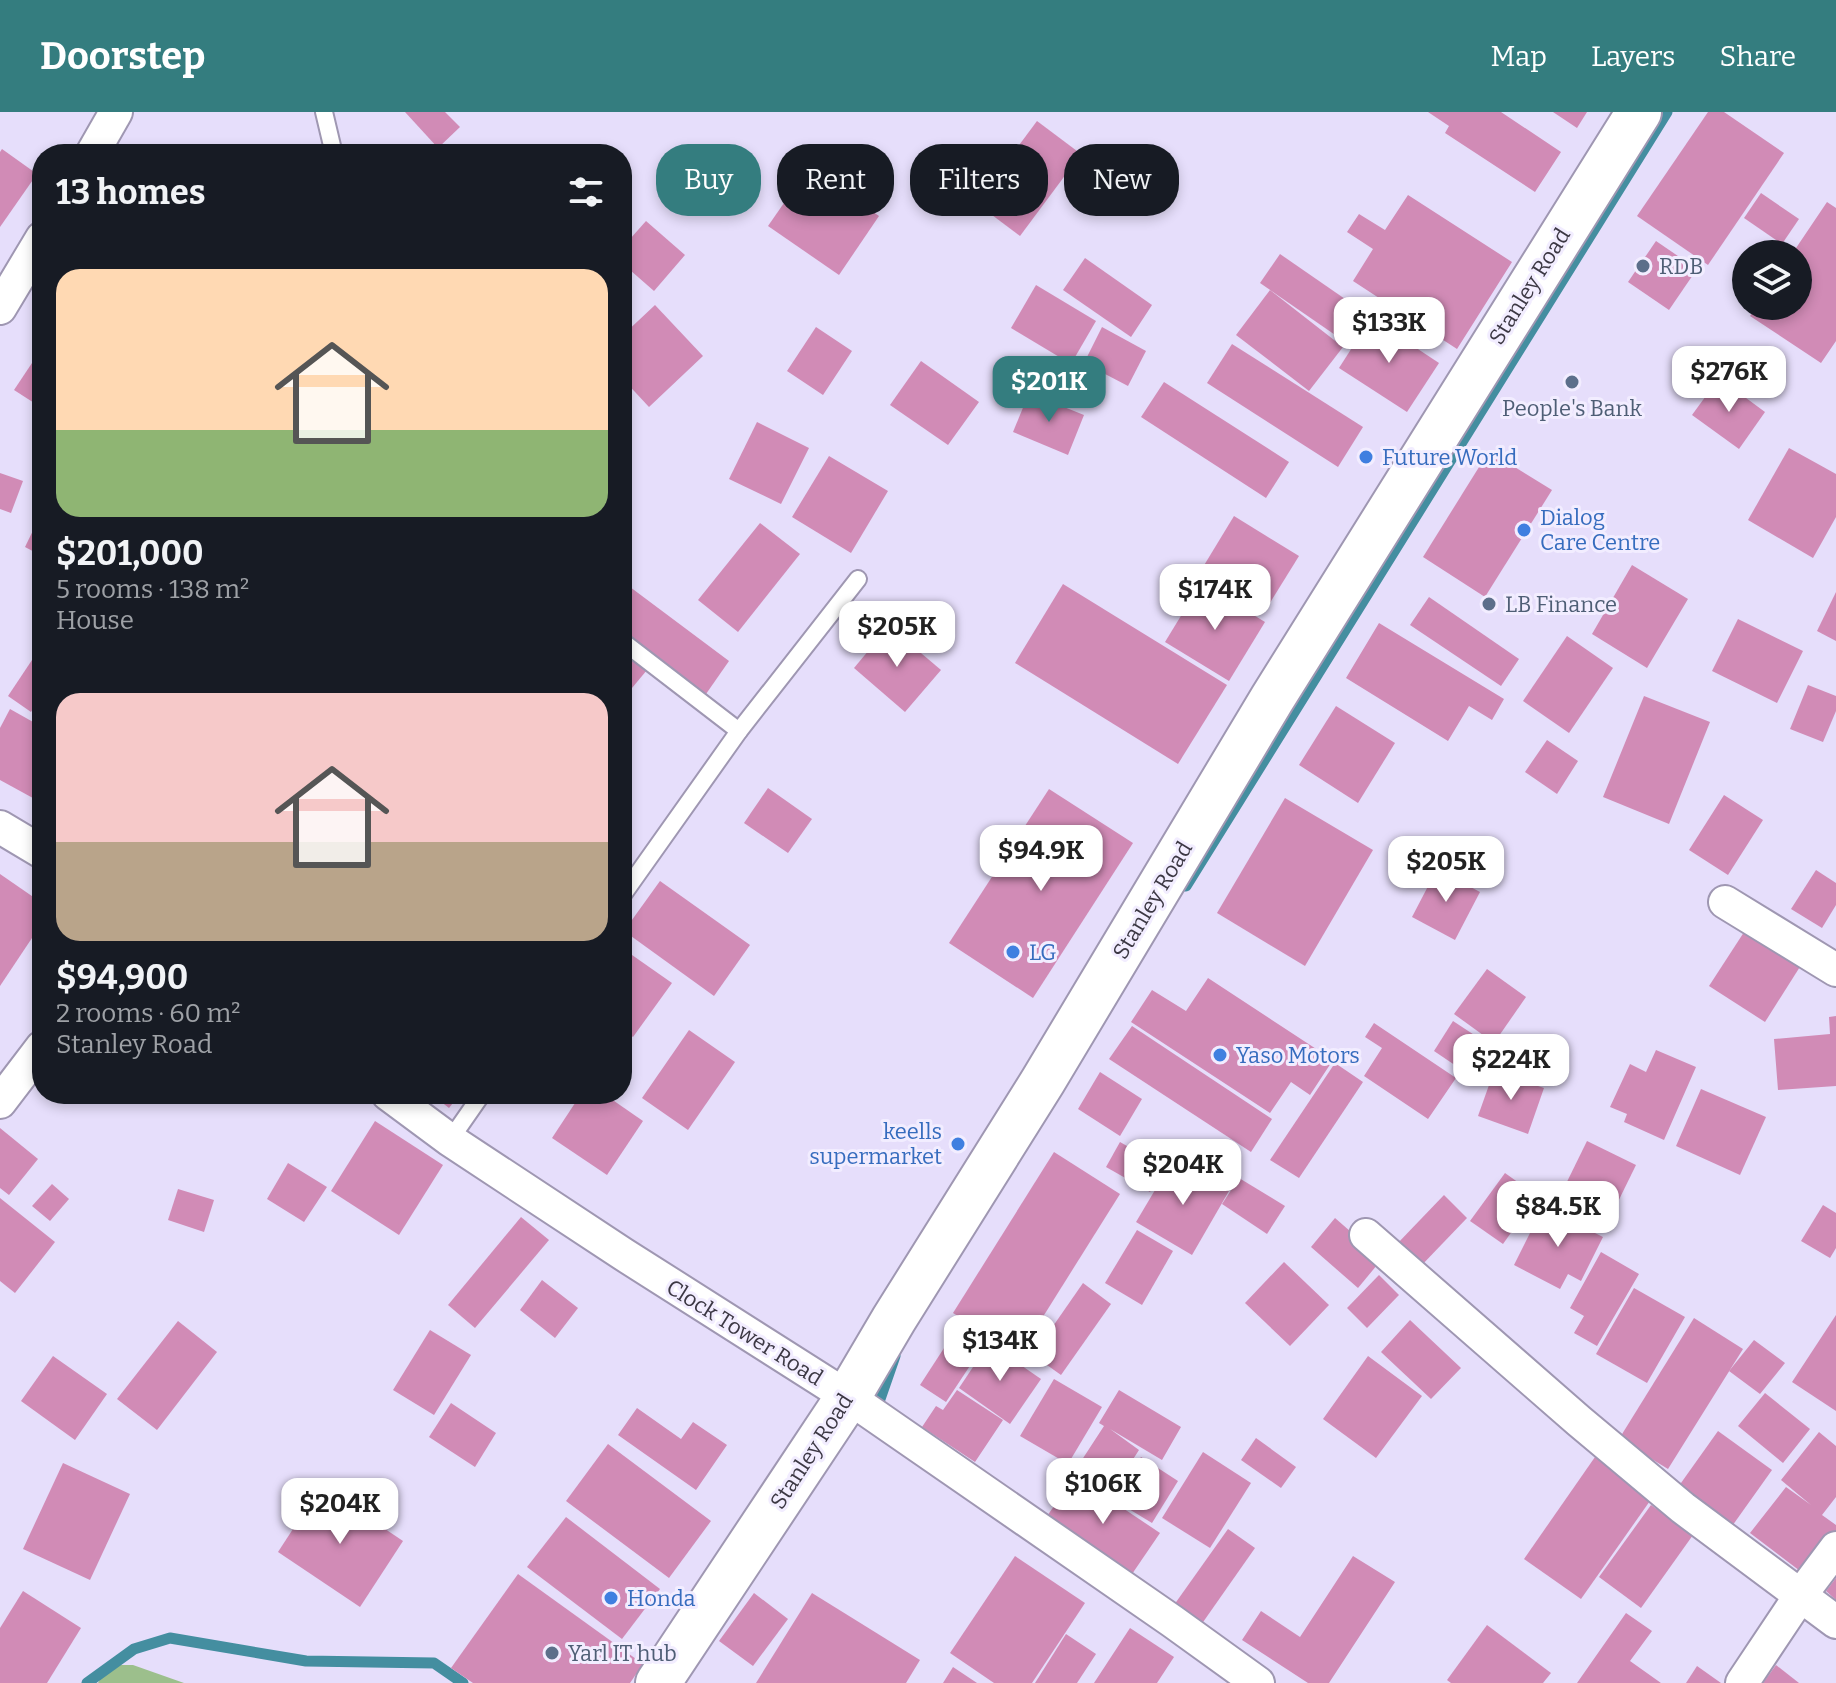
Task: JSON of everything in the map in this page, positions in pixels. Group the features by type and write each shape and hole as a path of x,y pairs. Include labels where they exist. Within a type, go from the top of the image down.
{"main road":[{"name":"Stanley Road","path":"658,1683 848,1397 1043,1081 1272,699 1639,112"}],"street":[{"path":"101,144 116,112"},
{"path":"0,308 32,255"},
{"path":"0,827 32,846"},
{"path":"1725,902 1836,970"},
{"path":"0,1102 32,1060"},
{"name":"Clock Tower Road","path":"401,1104 450,1140 848,1397 1258,1683"},
{"path":"1366,1235 1683,1508 1836,1622"},
{"path":"1742,1683 1836,1548"}],"lane":[{"path":"324,112 332,144"},
{"path":"632,882 739,731 858,579"},
{"path":"632,649 739,731"},
{"path":"450,1140 475,1104"}],"green space":[{"path":"133,1665 184,1683 98,1683 105,1670"}],"building":[{"path":"405,112 445,112 460,127 442,144 434,144"},
{"path":"1428,112 1501,112 1561,152 1535,192 1445,133 1449,126"},
{"path":"1553,112 1587,112 1577,128"},
{"path":"1708,112 1724,112 1784,153 1708,265 1637,216"},
{"path":"1037,121 1068,144 1064,144 1064,177 1048,198 1048,144 1020,144"},
{"path":"2,149 32,170 32,181 0,227"},
{"path":"1761,193 1799,219 1785,240 1776,240 1744,218"},
{"path":"1408,195 1512,262 1457,349 1353,281 1373,249 1347,232 1359,214 1385,230"},
{"path":"1827,202 1836,208 1836,341 1821,363 1756,320 1812,320 1812,240 1801,240"},
{"path":"777,213 777,216 879,216 839,275 768,226"},
{"path":"993,216 1035,216 1020,236"},
{"path":"646,221 685,255 654,291 632,272 632,237"},
{"path":"1656,241 1697,269 1669,310 1628,282"},
{"path":"1280,254 1361,310 1341,339 1260,283"},
{"path":"1085,258 1152,305 1131,337 1063,290"},
{"path":"1036,285 1096,321 1071,364 1011,328"},
{"path":"1270,290 1343,347 1309,391 1236,335"},
{"path":"655,305 703,356 649,407 632,389 632,327"},
{"path":"1371,318 1439,363 1407,412 1339,368"},
{"path":"816,327 852,351 823,395 787,371"},
{"path":"1102,327 1146,351 1128,386 1084,363"},
{"path":"1232,344 1363,427 1338,467 1207,383"},
{"path":"921,361 979,402 948,445 890,405"},
{"path":"32,363 32,402 14,390"},
{"path":"1719,378 1765,412 1739,449 1692,415"},
{"path":"1164,382 1289,462 1266,498 1141,417"},
{"path":"1029,393 1084,415 1068,455 1013,432"},
{"path":"757,422 809,448 781,504 729,479"},
{"path":"1789,448 1836,474 1836,517 1813,558 1748,520"},
{"path":"1489,451 1552,490 1485,597 1423,557"},
{"path":"829,456 888,491 851,553 792,517"},
{"path":"0,473 23,481 11,513 0,509"},
{"path":"1234,516 1299,556 1268,606 1203,567"},
{"path":"760,523 800,554 738,632 698,600"},
{"path":"32,533 32,551 25,547"},
{"path":"1632,565 1688,599 1647,668 1592,634"},
{"path":"1201,583 1265,622 1229,681 1165,642"},
{"path":"1063,584 1227,685 1178,764 1015,663"},
{"path":"632,588 729,661 706,694 632,638"},
{"path":"1836,592 1836,641 1817,631"},
{"path":"1429,597 1519,659 1501,686 1410,625"},
{"path":"1738,619 1803,651 1777,703 1712,671"},
{"path":"1379,623 1504,699 1492,720 1469,706 1448,741 1346,678"},
{"path":"889,626 941,670 905,712 854,668"},
{"path":"1567,636 1613,668 1569,733 1523,701"},
{"path":"632,657 647,670 632,688"},
{"path":"32,660 31,712 8,696"},
{"path":"1808,685 1836,696 1836,711 1823,742 1790,729"},
{"path":"1644,696 1710,722 1669,824 1603,797"},
{"path":"1336,706 1395,743 1358,803 1299,765"},
{"path":"10,709 32,721 32,798 0,780 0,728"},
{"path":"1547,740 1578,761 1557,794 1525,772"},
{"path":"768,788 812,819 788,853 744,823"},
{"path":"1049,789 1133,843 1033,998 949,943"},
{"path":"1724,795 1763,820 1728,875 1689,850"},
{"path":"1285,798 1373,850 1305,966 1217,913"},
{"path":"1437,869 1480,892 1455,940 1412,917"},
{"path":"1816,870 1836,883 1836,905 1822,928 1791,909"},
{"path":"0,874 32,896 32,938 0,986"},
{"path":"660,881 750,945 714,996 632,937 632,920"},
{"path":"1748,926 1803,962 1765,1022 1709,986"},
{"path":"632,955 672,983 632,1036"},
{"path":"1487,969 1526,997 1494,1043 1454,1014"},
{"path":"1208,978 1333,1060 1310,1095 1291,1082 1270,1113 1131,1022 1152,990 1186,1011"},
{"path":"1836,1016 1836,1086 1778,1090 1774,1039 1830,1034 1829,1017"},
{"path":"1453,1021 1491,1046 1471,1076 1434,1051"},
{"path":"1374,1023 1456,1078 1428,1119 1364,1076 1382,1048 1365,1037"},
{"path":"1132,1026 1272,1119 1251,1152 1109,1059"},
{"path":"689,1030 735,1062 688,1130 642,1098"},
{"path":"1656,1050 1696,1067 1664,1140 1624,1122 1627,1114 1610,1107 1630,1064 1646,1072"},
{"path":"1335,1063 1363,1082 1299,1178 1270,1160"},
{"path":"1494,1071 1544,1088 1528,1134 1478,1116"},
{"path":"1100,1072 1142,1099 1120,1136 1078,1109"},
{"path":"1701,1089 1766,1117 1740,1175 1676,1146"},
{"path":"574,1104 618,1104 643,1121 607,1175 552,1138"},
{"path":"375,1121 443,1165 399,1235 331,1191"},
{"path":"0,1128 38,1159 9,1195 0,1188"},
{"path":"1587,1141 1636,1165 1609,1220 1560,1196"},
{"path":"1120,1142 1164,1167 1150,1192 1106,1167"},
{"path":"1054,1152 1120,1194 1019,1355 953,1313"},
{"path":"1174,1158 1229,1191 1192,1255 1136,1222"},
{"path":"288,1163 327,1187 304,1222 267,1199"},
{"path":"1505,1173 1537,1196 1503,1244 1470,1221"},
{"path":"1239,1178 1285,1206 1267,1234 1222,1204"},
{"path":"52,1184 69,1199 50,1221 32,1206"},
{"path":"178,1189 214,1200 204,1232 168,1220"},
{"path":"1444,1195 1467,1218 1419,1268 1396,1245"},
{"path":"0,1198 55,1242 15,1293 0,1281"},
{"path":"1823,1205 1836,1213 1836,1248 1830,1258 1801,1241"},
{"path":"1543,1207 1603,1237 1581,1281 1568,1274 1560,1289 1514,1265"},
{"path":"521,1217 549,1240 475,1328 448,1305"},
{"path":"1335,1218 1382,1259 1358,1288 1311,1247"},
{"path":"1137,1230 1173,1251 1142,1305 1105,1283"},
{"path":"1601,1252 1639,1274 1597,1346 1574,1333 1584,1316 1570,1308"},
{"path":"1284,1262 1329,1305 1290,1346 1245,1303"},
{"path":"1379,1275 1399,1295 1367,1328 1347,1308"},
{"path":"542,1280 578,1308 555,1338 520,1310"},
{"path":"1083,1283 1111,1304 1061,1375 1033,1355"},
{"path":"1634,1288 1685,1317 1647,1383 1596,1354"},
{"path":"1836,1315 1836,1411 1792,1382"},
{"path":"1694,1318 1743,1349 1668,1469 1619,1439"},
{"path":"1410,1320 1461,1368 1431,1399 1381,1352"},
{"path":"178,1321 217,1352 157,1430 117,1399"},
{"path":"959,1325 985,1343 946,1402 920,1385"},
{"path":"430,1330 471,1355 434,1415 393,1390"},
{"path":"1754,1340 1785,1363 1760,1394 1729,1371"},
{"path":"989,1343 1041,1379 1010,1424 959,1388"},
{"path":"53,1356 107,1394 75,1440 21,1401"},
{"path":"1368,1356 1422,1396 1376,1458 1323,1419"},
{"path":"1054,1379 1102,1407 1068,1464 1020,1436"},
{"path":"957,1390 1003,1420 975,1462 922,1427 936,1406 943,1410"},
{"path":"1119,1390 1181,1427 1162,1460 1110,1429 1139,1450 1110,1495 1074,1472 1104,1426 1099,1423"},
{"path":"1765,1393 1810,1429 1783,1463 1738,1426"},
{"path":"451,1403 496,1433 475,1467 429,1437"},
{"path":"637,1408 681,1439 693,1422 727,1445 696,1490 618,1435"},
{"path":"1718,1431 1772,1470 1730,1529 1676,1490"},
{"path":"1819,1432 1836,1446 1836,1497 1822,1515 1836,1525 1836,1532 1804,1574 1750,1533 1786,1487 1811,1505 1781,1480"},
{"path":"1256,1438 1296,1467 1281,1488 1241,1460"},
{"path":"608,1444 711,1521 669,1578 566,1501"},
{"path":"1203,1452 1251,1483 1210,1548 1162,1518"},
{"path":"1141,1457 1178,1481 1152,1523 1114,1500"},
{"path":"1595,1457 1652,1498 1581,1599 1524,1559"},
{"path":"63,1463 130,1494 90,1580 23,1549"},
{"path":"1075,1476 1160,1533 1130,1577 1045,1519"},
{"path":"321,1486 403,1541 360,1607 278,1552"},
{"path":"1651,1505 1693,1535 1641,1608 1599,1577"},
{"path":"566,1517 660,1589 622,1639 527,1567"},
{"path":"1228,1529 1255,1548 1201,1625 1174,1605"},
{"path":"1015,1556 1085,1603 1032,1683 994,1683 950,1653"},
{"path":"1353,1556 1395,1582 1329,1683 1308,1683 1242,1640 1261,1611 1300,1637"},
{"path":"518,1574 643,1664 630,1683 473,1683 451,1668"},
{"path":"1836,1578 1836,1600 1826,1591"},
{"path":"23,1591 81,1628 47,1683 0,1683 0,1628"},
{"path":"754,1593 788,1619 753,1666 719,1641"},
{"path":"812,1593 920,1660 906,1683 756,1683"},
{"path":"1626,1613 1652,1631 1630,1661 1661,1683 1577,1683"},
{"path":"1487,1625 1551,1673 1543,1683 1451,1683 1447,1680"},
{"path":"1130,1628 1174,1657 1157,1683 1094,1683"},
{"path":"1066,1634 1096,1654 1077,1683 1035,1683"},
{"path":"1776,1665 1799,1683 1763,1683"},
{"path":"1697,1666 1721,1683 1686,1683"},
{"path":"953,1667 977,1683 943,1683"}],"waterway":[{"path":"1186,886 1667,112"},
{"path":"879,1402 895,1356"},
{"path":"87,1683 134,1649 170,1638 306,1661 434,1663 463,1683"}],"place":[{"name":"RDB","path":"1643,266"},
{"name":"People's Bank","path":"1572,382"},
{"name":"Future World","path":"1366,457"},
{"name":"Dialog Care Centre","path":"1524,530"},
{"name":"LB Finance","path":"1489,604"},
{"name":"LG","path":"1013,952"},
{"name":"Yaso Motors","path":"1220,1055"},
{"name":"keells supermarket","path":"958,1144"},
{"name":"Honda","path":"611,1598"},
{"name":"Yarl IT hub","path":"552,1653"}]}
